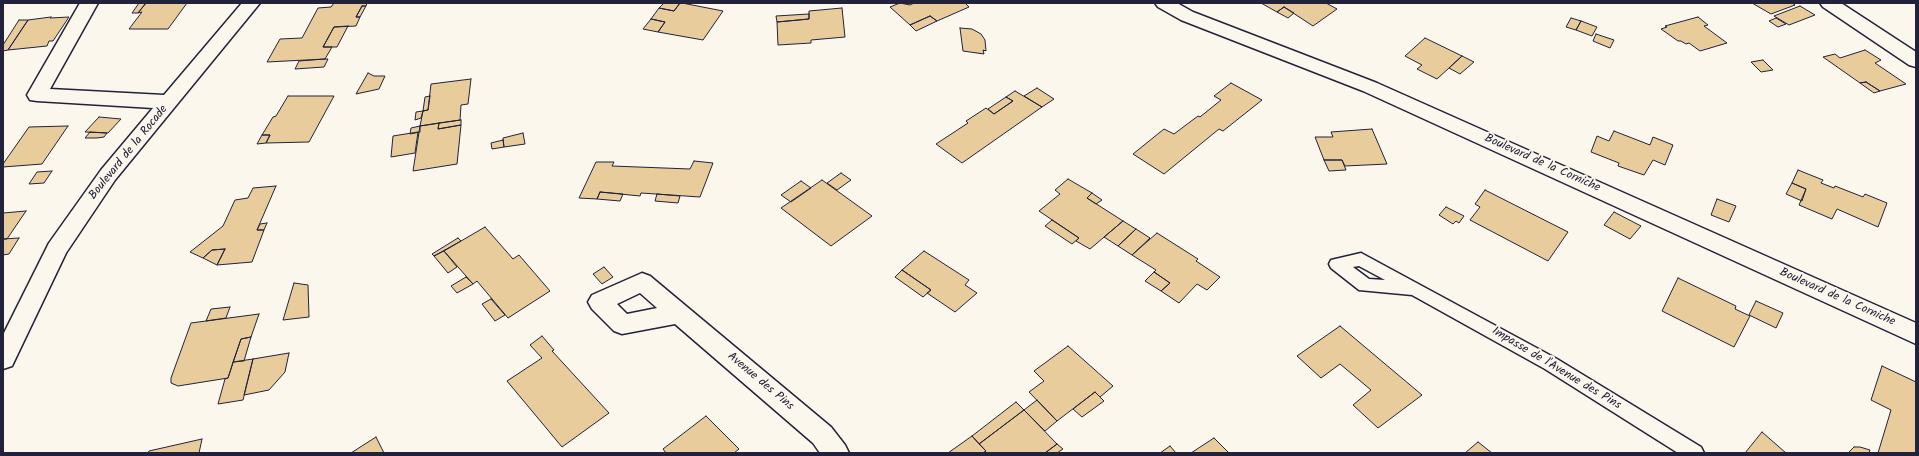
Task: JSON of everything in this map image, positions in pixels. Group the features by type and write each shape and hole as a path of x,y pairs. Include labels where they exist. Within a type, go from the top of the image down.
{"street":[{"path":"89,3 37,95 170,102"},
{"name":"Boulevard de la Rocade","path":"3,358 58,249 108,175 252,3"},
{"name":"Boulevard de la Corniche","path":"1164,3 1187,16 1370,87 1916,334"},
{"path":"1829,3 1916,61"},
{"name":"Avenue des Pins","path":"680,314 822,435 836,453"}],"lane":[{"name":"Impasse de l'Avenue des Pins","path":"1415,289 1551,364 1694,453"}],"building":[{"path":"139,3 146,3 138,13 132,13"},
{"path":"146,3 187,3 168,29 129,29 142,12 138,13"},
{"path":"334,3 367,3 366,6 362,6 356,17 360,17 356,26 334,27 323,47 332,47 325,59 267,62 280,39 302,38 318,8 331,7"},
{"path":"664,3 680,3 674,11 659,8"},
{"path":"680,3 723,11 703,40 658,32 665,22 651,19 659,8 674,11"},
{"path":"900,3 910,5 914,3 965,3 969,7 937,21 930,16 910,25 890,7"},
{"path":"1261,3 1326,3 1337,9 1313,26 1284,7 1277,12"},
{"path":"1752,3 1792,3 1795,5 1771,14"},
{"path":"362,6 366,6 360,17 356,17"},
{"path":"1800,6 1815,15 1789,25 1774,16"},
{"path":"1284,7 1294,13 1288,18 1277,12"},
{"path":"842,8 845,37 811,40 811,43 778,45 777,22 809,19 809,11"},
{"path":"809,14 809,19 777,22 776,16"},
{"path":"930,16 937,21 916,31 910,25"},
{"path":"51,17 50,18 69,17 53,41 49,41 47,46 8,50 28,20"},
{"path":"1698,17 1708,25 1704,26 1727,43 1700,51 1689,43 1686,44 1678,41 1661,29 1667,27 1665,26"},
{"path":"1571,18 1581,21 1576,30 1566,27"},
{"path":"1776,18 1786,24 1778,27 1769,21"},
{"path":"651,19 665,22 658,32 643,29"},
{"path":"19,20 28,20 8,50 3,51 3,45"},
{"path":"1581,21 1597,27 1592,36 1576,30"},
{"path":"348,26 337,47 323,47 334,27"},
{"path":"960,28 972,29 981,34 985,40 986,51 983,50 984,54 963,51"},
{"path":"1596,34 1614,40 1610,48 1593,41"},
{"path":"1425,38 1462,56 1437,79 1417,69 1422,65 1405,56"},
{"path":"1865,50 1881,60 1875,63 1906,84 1880,91 1866,82 1860,83 1823,57 1835,54 1840,58"},
{"path":"1462,56 1474,62 1460,74 1449,68"},
{"path":"328,59 324,67 295,69 299,61"},
{"path":"1763,60 1773,70 1761,72 1751,62"},
{"path":"368,73 374,76 385,76 379,89 356,94"},
{"path":"471,79 468,104 461,105 460,120 420,126 423,111 428,110 431,84"},
{"path":"1866,82 1880,91 1874,93 1860,83"},
{"path":"1231,83 1262,100 1223,131 1219,129 1164,174 1133,154 1164,129 1174,134 1198,116 1200,117 1221,100 1214,96"},
{"path":"1037,88 1054,99 1042,107 1024,96"},
{"path":"1015,91 1042,107 962,163 936,144 968,123 966,121 986,108 994,114 1013,101 1006,97"},
{"path":"288,96 334,96 309,142 266,143 270,135 262,135"},
{"path":"430,96 428,110 423,111 425,97"},
{"path":"1006,97 1013,101 994,114 988,109"},
{"path":"423,111 421,118 415,120 416,112"},
{"path":"99,117 121,119 108,133 85,132"},
{"path":"461,120 461,125 438,129 439,123"},
{"path":"439,123 438,129 461,125 457,164 413,171 420,126"},
{"path":"68,126 42,164 3,167 3,164 29,127"},
{"path":"420,126 420,132 410,134 411,128"},
{"path":"1372,129 1387,164 1345,166 1342,160 1324,160 1315,137 1333,137 1331,132"},
{"path":"1614,131 1650,145 1653,137 1673,145 1665,165 1653,160 1644,175 1618,166 1619,163 1591,152 1597,136 1609,141"},
{"path":"90,132 107,133 104,137 85,138"},
{"path":"418,132 415,153 391,157 393,136"},
{"path":"523,133 525,144 504,147 503,138"},
{"path":"262,135 270,135 266,143 257,144"},
{"path":"503,140 504,147 492,149 491,143"},
{"path":"1324,160 1342,160 1346,170 1329,171"},
{"path":"694,161 713,163 700,197 641,193 640,196 600,192 597,199 579,198 596,162 614,162 612,166 690,169"},
{"path":"1798,170 1823,180 1821,183 1834,188 1835,186 1863,197 1865,194 1887,203 1878,227 1837,209 1832,219 1799,205 1806,189 1792,183"},
{"path":"52,171 44,183 29,184 37,172"},
{"path":"841,173 851,180 837,190 827,183"},
{"path":"1068,179 1092,193 1087,198 1123,221 1090,249 1076,241 1079,238 1039,211 1060,194 1055,190"},
{"path":"822,180 872,216 831,246 781,208"},
{"path":"801,181 811,188 791,202 781,195"},
{"path":"1792,183 1806,189 1802,201 1786,194"},
{"path":"276,186 257,230 264,230 252,262 217,265 225,249 212,250 203,258 190,252 223,226 235,200 248,198 253,188"},
{"path":"1485,190 1568,232 1548,261 1470,220 1480,207 1475,204"},
{"path":"600,192 623,194 620,201 597,199"},
{"path":"1092,193 1102,200 1096,204 1087,198"},
{"path":"657,194 680,196 678,203 655,201"},
{"path":"1717,199 1736,206 1729,222 1711,215"},
{"path":"1446,207 1464,216 1459,223 1456,221 1453,224 1439,215"},
{"path":"26,211 7,239 3,239 3,213"},
{"path":"1614,212 1641,226 1630,239 1604,225"},
{"path":"1052,220 1079,238 1072,244 1045,226"},
{"path":"1123,221 1136,229 1118,246 1104,237"},
{"path":"267,223 264,230 257,230 260,224"},
{"path":"485,227 513,259 519,255 550,291 508,318 477,281 473,284 444,251"},
{"path":"1136,229 1150,238 1132,255 1118,246"},
{"path":"1157,233 1198,259 1196,261 1220,277 1207,290 1197,284 1179,303 1161,291 1170,283 1154,272 1156,270 1132,255"},
{"path":"19,238 9,254 3,255 3,239"},
{"path":"458,238 461,241 434,256 432,254"},
{"path":"225,249 217,265 203,258 212,250"},
{"path":"444,251 457,267 448,273 434,256"},
{"path":"924,251 969,280 965,285 977,293 955,312 927,293 931,290 902,270"},
{"path":"604,267 613,277 602,284 593,274"},
{"path":"902,270 931,290 923,297 895,277"},
{"path":"1154,272 1170,283 1161,291 1145,281"},
{"path":"466,277 473,284 457,293 451,286"},
{"path":"1678,278 1736,306 1735,309 1750,316 1734,347 1662,311"},
{"path":"294,283 308,285 309,317 283,320"},
{"path":"491,299 505,315 495,321 482,304"},
{"path":"1756,301 1783,313 1776,328 1749,315"},
{"path":"230,307 226,318 206,321 211,309"},
{"path":"259,314 251,337 241,339 228,378 178,386 171,383 171,378 191,323"},
{"path":"1340,326 1422,395 1378,428 1353,405 1371,390 1340,364 1321,378 1297,356"},
{"path":"542,336 554,350 552,351 609,413 562,447 507,381 542,358 530,345"},
{"path":"251,337 244,361 233,362 241,339"},
{"path":"1068,346 1113,386 1100,397 1095,392 1057,421 1029,392 1044,381 1034,371"},
{"path":"289,353 285,372 269,390 244,395 253,359"},
{"path":"253,359 243,400 218,404 225,379 228,378 233,362"},
{"path":"1882,366 1916,382 1916,453 1878,453 1891,410 1871,400"},
{"path":"1095,392 1104,401 1082,417 1073,409"},
{"path":"1037,400 1057,421 1045,431 1024,410"},
{"path":"1016,402 1024,410 979,444 972,436"},
{"path":"1024,410 1057,444 1045,453 983,453 986,451 979,444"},
{"path":"706,416 739,449 734,453 666,453 663,449"},
{"path":"1762,432 1786,453 1745,453"},
{"path":"972,436 986,451 983,453 948,453"},
{"path":"376,437 384,453 351,453"},
{"path":"1214,438 1229,453 1191,453"},
{"path":"202,439 199,453 148,453 149,451"},
{"path":"1478,442 1492,453 1465,453"},
{"path":"1057,444 1063,449 1057,453 1045,453"},
{"path":"1170,446 1176,453 1160,453"},
{"path":"1854,447 1870,450 1869,453 1848,453"}]}
